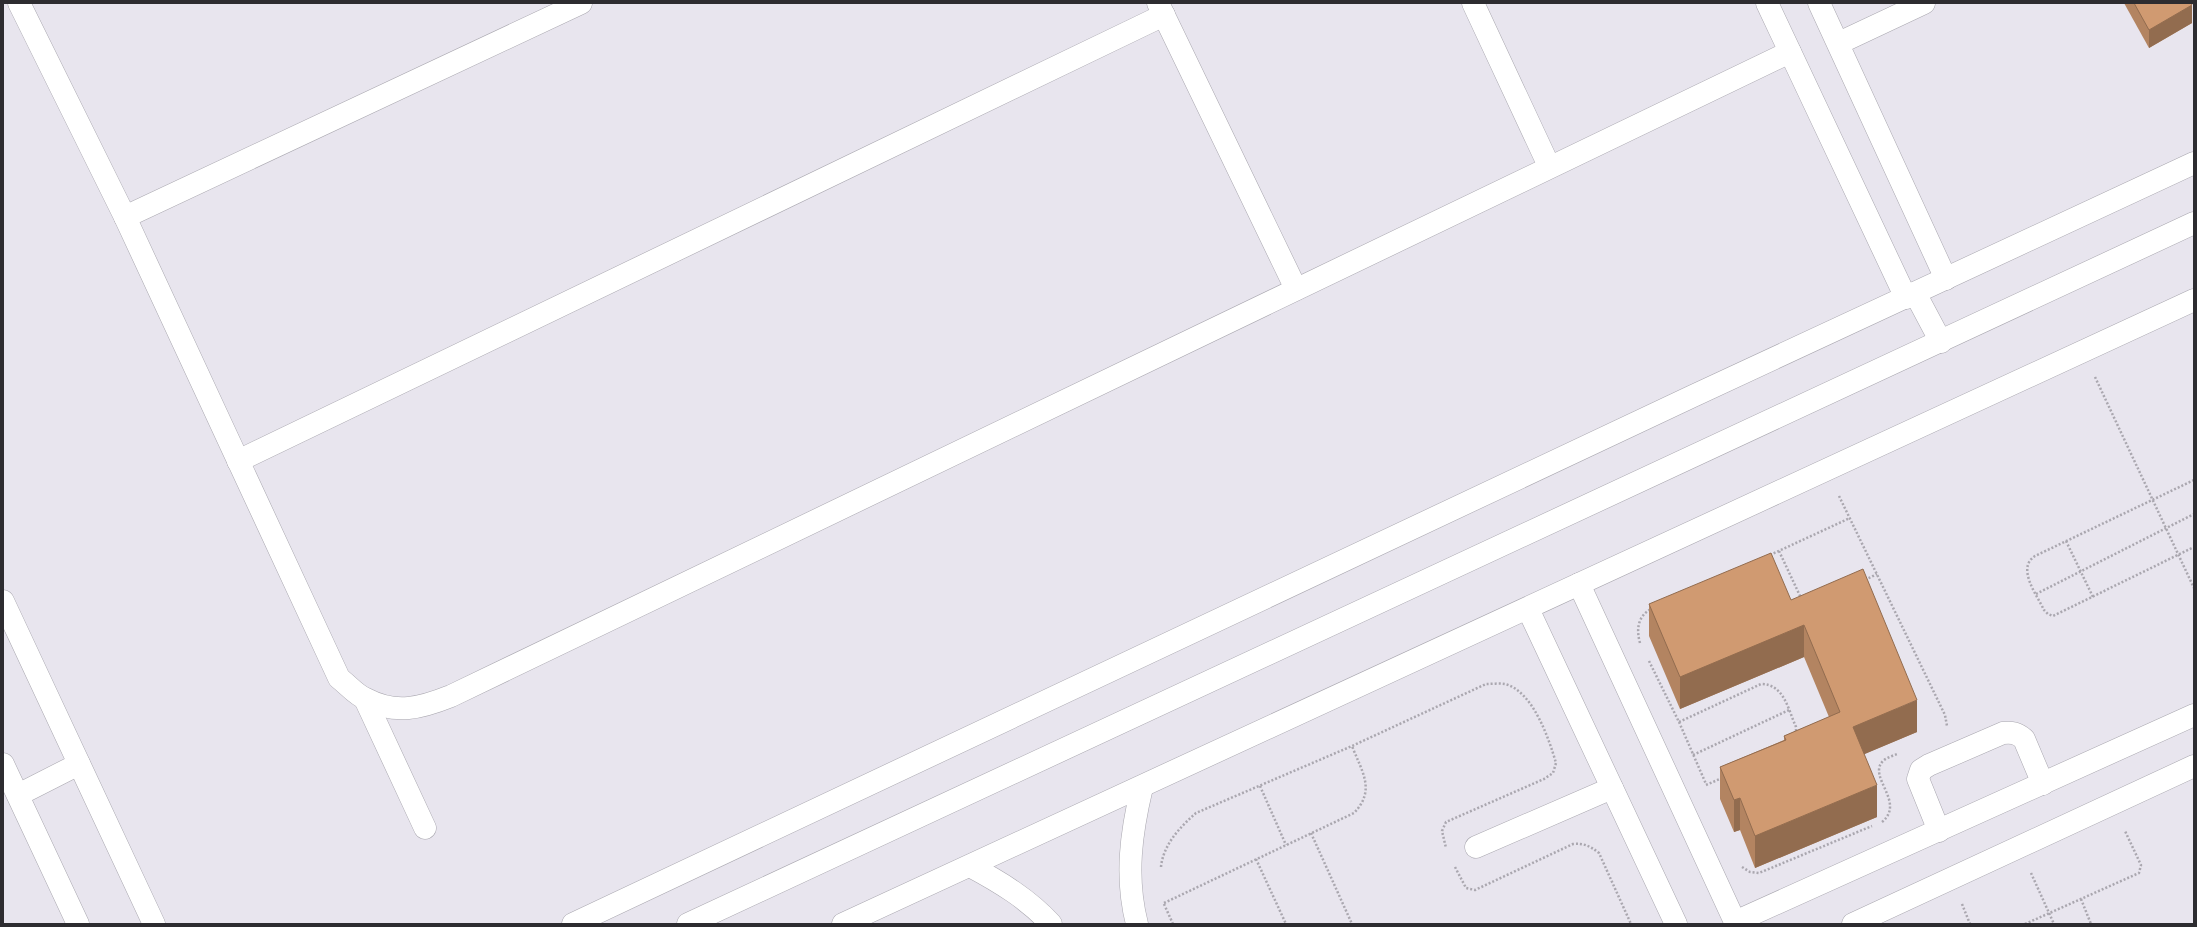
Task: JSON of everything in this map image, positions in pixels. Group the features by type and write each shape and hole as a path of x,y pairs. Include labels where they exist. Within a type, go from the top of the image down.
{"street":[{"path":"19,3 125,217 339,678 365,699 393,708 424,707 451,696 1549,166 1790,52"},
{"path":"125,217 581,3"},
{"path":"1473,3 1549,166"},
{"path":"1767,3 1910,295 1941,342"},
{"path":"1819,3 1839,43 1946,279"},
{"path":"1839,43 1924,3"},
{"path":"238,461 1161,9 1296,289"},
{"path":"573,924 1910,295 2194,163"},
{"path":"688,924 2194,223"},
{"path":"843,924 1528,609 1579,584 2194,300"},
{"path":"1579,584 1735,923 2194,715"},
{"path":"3,601 154,924"},
{"path":"1528,609 1676,924"},
{"path":"365,699 425,828"},
{"path":"1939,830 1918,779 1921,770 1929,765 2003,733 2011,732 2018,734 2024,739 2043,784"},
{"path":"3,764 78,924"},
{"path":"18,795 79,764"},
{"path":"1853,924 2194,766"},
{"path":"1137,924 1132,906 1129,866 1132,827 1142,787"},
{"path":"1476,847 1612,788"},
{"path":"970,866 1007,886 1040,911 1052,924"}],"path":[{"path":"2083,351 2194,588"},
{"path":"1827,470 1945,715 1947,723 1945,731"},
{"path":"2194,480 2029,560 2026,566 2026,573 2044,610 2053,616 2194,547"},
{"path":"2036,594 2194,514"},
{"path":"1764,557 1850,518"},
{"path":"2066,541 2093,597"},
{"path":"1779,551 1800,596 1806,602"},
{"path":"1863,581 1877,574"},
{"path":"1640,644 1637,632 1640,619 1648,610 1656,607"},
{"path":"1647,658 1679,722 1709,793"},
{"path":"1161,870 1169,844 1180,826 1196,814 1352,746 1486,684 1505,684 1522,693 1534,708 1556,763 1553,773 1544,779 1446,822 1442,831 1443,841 1448,853"},
{"path":"1679,722 1760,684 1769,684 1777,688 1782,694 1796,727 1795,739"},
{"path":"1693,755 1789,710"},
{"path":"1164,903 1354,813 1362,804 1367,793 1366,781 1352,746"},
{"path":"1739,863 1750,872 1759,873 1883,822 1891,809 1879,774 1879,766 1883,760 1904,751"},
{"path":"1706,785 1726,776"},
{"path":"1260,786 1286,845"},
{"path":"2025,924 2139,872 2142,869 2127,833 2122,829"},
{"path":"1311,833 1352,924"},
{"path":"1454,866 1466,888 1474,890 1573,844 1583,844 1592,847 1599,853 1631,924"},
{"path":"1256,859 1286,924"},
{"path":"2030,869 2054,924"},
{"path":"1163,897 1173,924"},
{"path":"2081,899 2092,924"},
{"path":"1960,900 1970,924"}],"building":[{"path":"2134,3 2191,3 2192,5 2149,30"},
{"path":"1771,553 1791,600 1863,569 1917,700 1853,727 1877,785 1755,836 1740,798 1734,800 1720,767 1786,740 1784,736 1840,712 1804,625 1680,677 1649,604"}]}
